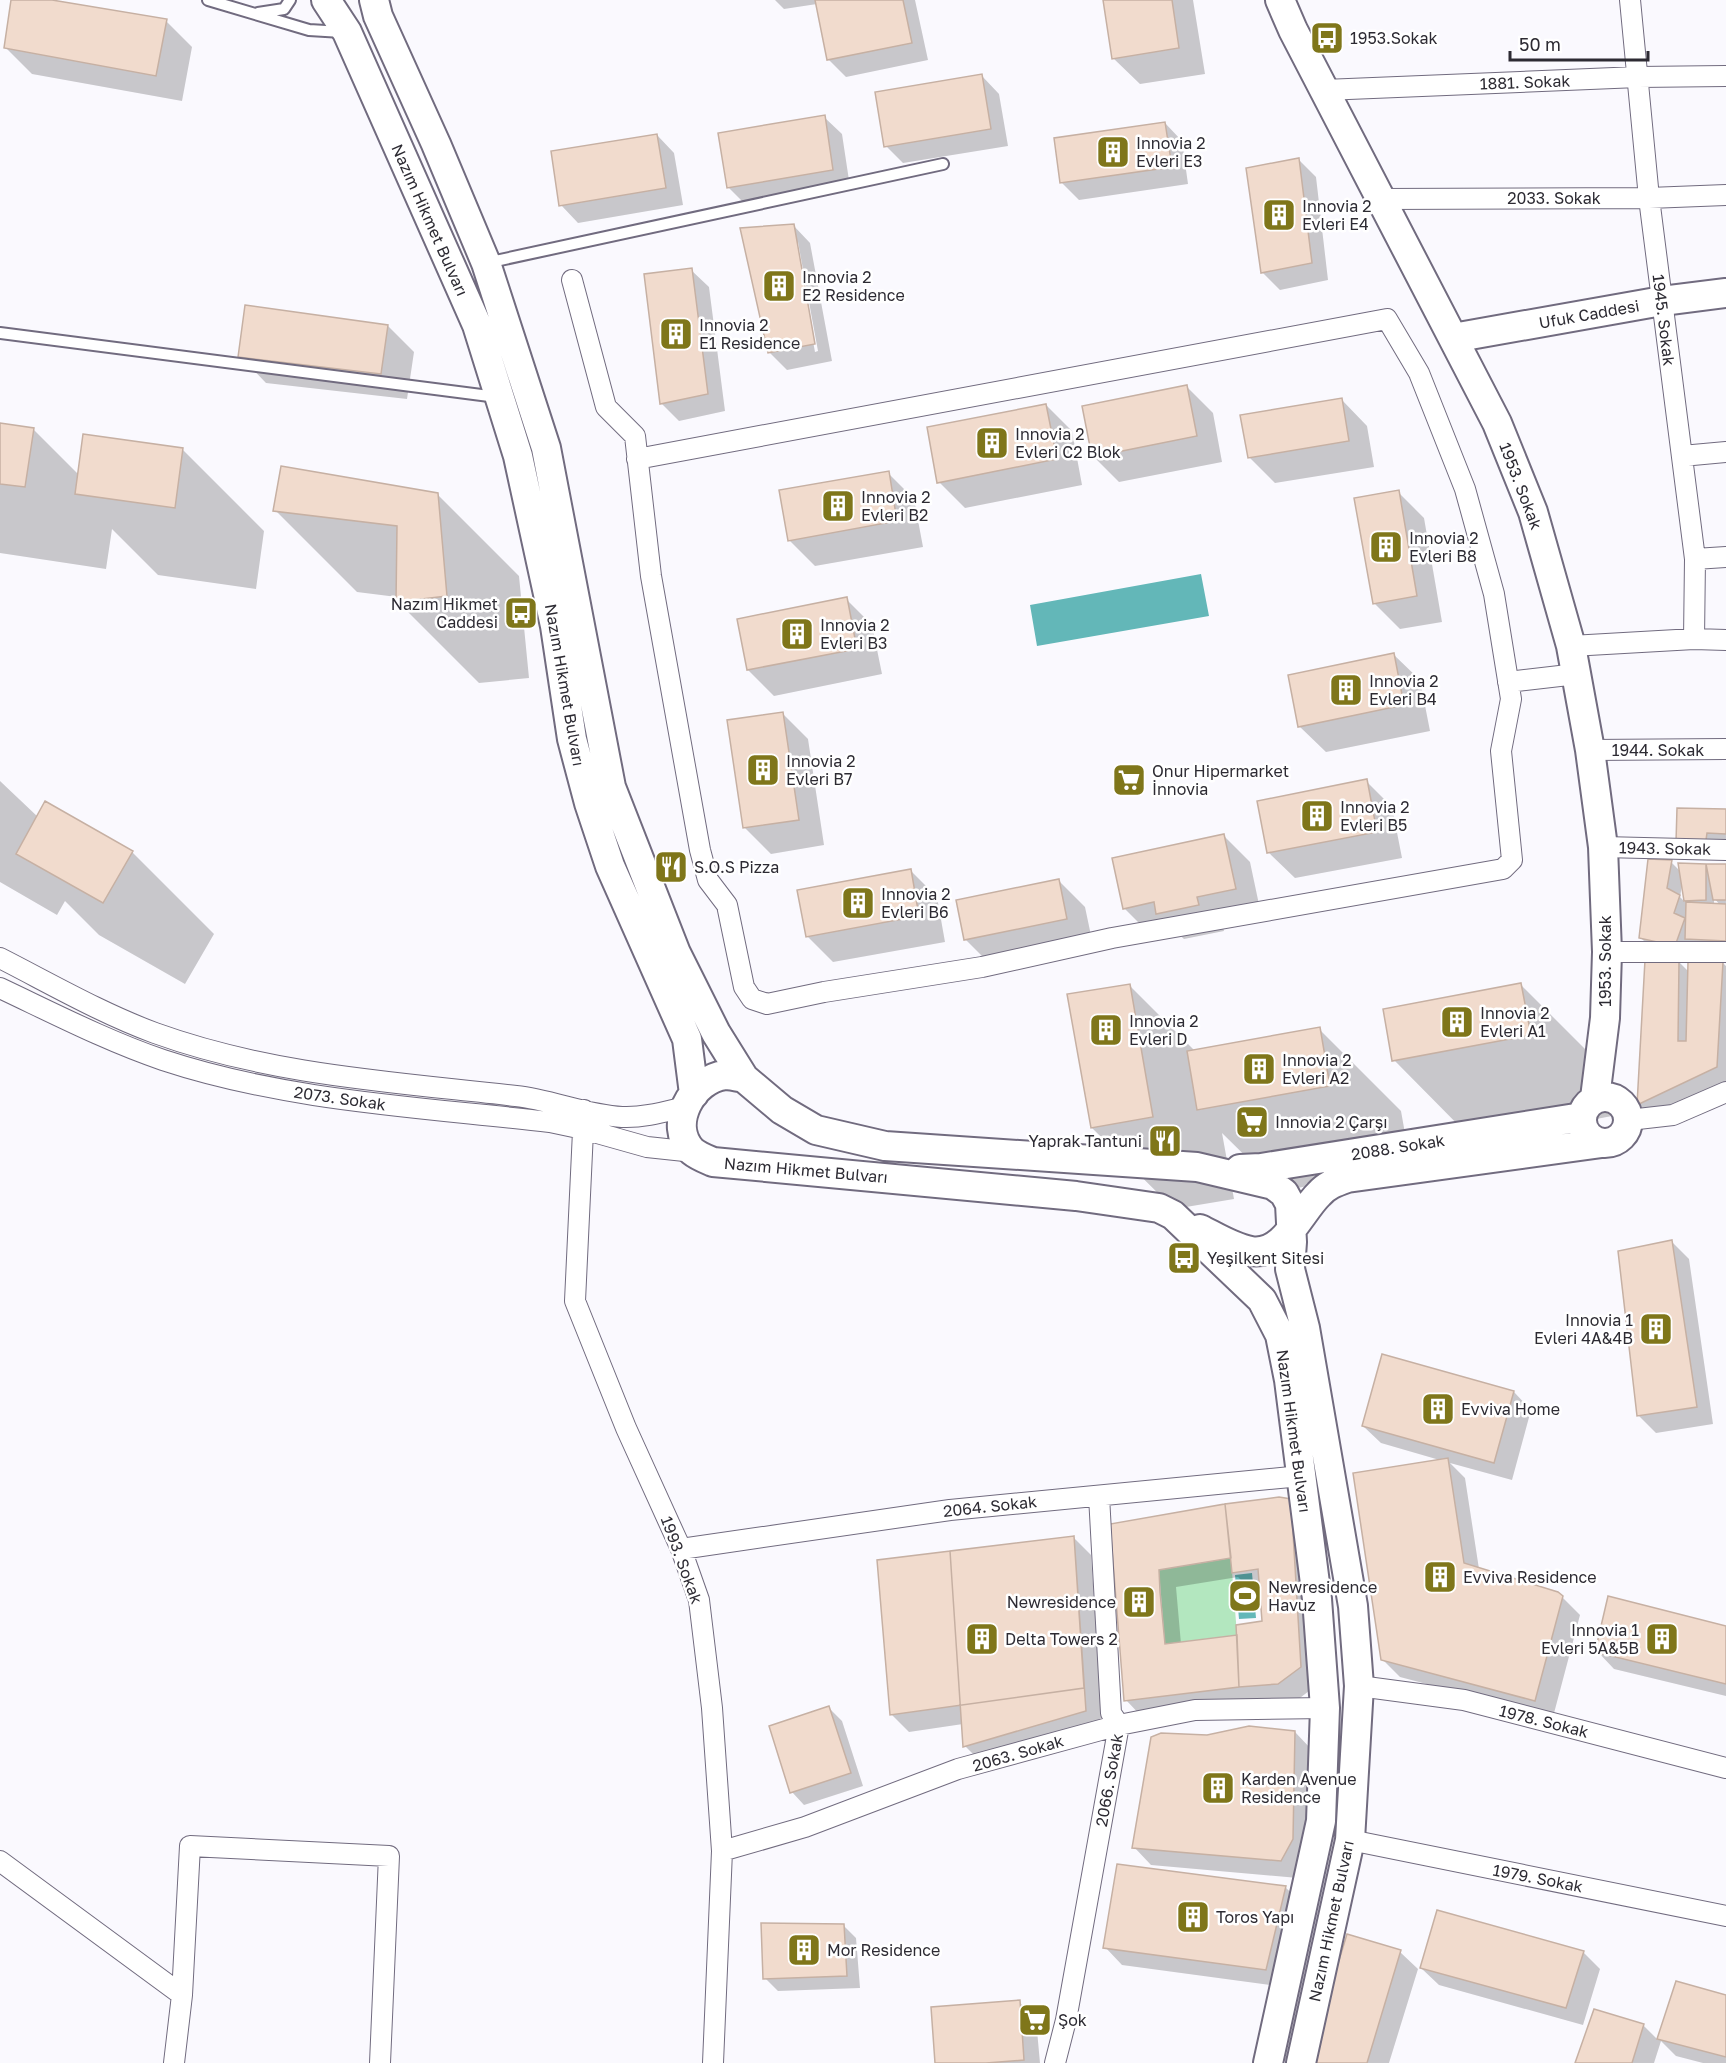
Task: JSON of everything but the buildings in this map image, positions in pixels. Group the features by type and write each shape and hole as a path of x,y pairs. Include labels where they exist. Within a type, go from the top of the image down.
{"main road":[{"name":"Nazım Hikmet Bulvarı","path":"326,0 347,32 477,325 521,467 555,626 572,739 589,802 610,866 687,1039 689,1100 682,1133 694,1152 713,1162 1076,1196 1159,1208 1173,1215 1262,1300 1280,1335 1289,1380 1317,1599 1325,1708 1321,1821 1268,2063"},
{"name":"Nazım Hikmet Bulvarı","path":"374,0 378,16 436,144 486,263 546,448 611,787 676,953 716,1033 744,1078 782,1110 816,1130 885,1146 1214,1170 1274,1185 1284,1193 1290,1204 1292,1228 1290,1269 1305,1328 1353,1606 1359,1686 1350,1840 1300,2063"},
{"name":"1953. Sokak","path":"1280,0 1324,90 1497,423 1533,512 1571,646 1590,750 1603,847 1607,952 1606,1109"},
{"name":"Ufuk Caddesi","path":"1453,338 1662,301 1726,293"},
{"path":"689,1100 708,1082 725,1075 744,1078"},
{"path":"1173,1215 1239,1248 1262,1251 1280,1242 1318,1194 1331,1184 1347,1178 1602,1143 1589,1137 1582,1124 1606,1109"},
{"name":"2088. Sokak","path":"1214,1170 1260,1168 1606,1109"},
{"path":"1321,1821 1350,1840"}],"street":[{"name":"1945. Sokak","path":"1630,0 1649,198 1695,559 1694,639"},
{"name":"1881. Sokak","path":"1324,90 1638,77 1726,76"},
{"name":"2033. Sokak","path":"1381,199 1649,198 1726,195"},
{"path":"572,280 606,407 634,436 648,559 700,850 708,880 727,905 744,987 752,999 767,1004 824,992 982,967 1123,936 1503,869 1512,860 1501,751 1511,699 1494,594 1466,489 1419,373 1387,319 637,459"},
{"path":"1682,456 1726,452"},
{"path":"1695,559 1726,557"},
{"path":"1571,646 1694,639 1726,640"},
{"path":"1508,682 1576,674"},
{"name":"1944. Sokak","path":"1590,750 1726,749"},
{"name":"1943. Sokak","path":"1603,847 1726,850"},
{"path":"1607,952 1726,952"},
{"name":"2073. Sokak","path":"0,958 121,1019 156,1033 205,1048 251,1060 332,1076 518,1096 583,1119 647,1147 694,1152"},
{"name":"2073. Sokak","path":"0,988 122,1045 163,1060 303,1094 550,1122 647,1116 689,1100"},
{"path":"1606,1109 1673,1115 1726,1092"},
{"name":"1993. Sokak","path":"583,1119 574,1301 626,1428 681,1549 699,1600 712,1708 722,1851 714,2063"},
{"name":"2064. Sokak","path":"681,1549 950,1510 1301,1476"},
{"name":"2066. Sokak","path":"1055,2063 1066,2020 1119,1725 1111,1713 1110,1612 1099,1496"},
{"name":"1978. Sokak","path":"1359,1686 1464,1700 1574,1720 1726,1768"},
{"name":"2063. Sokak","path":"722,1851 805,1827 958,1769 1119,1725 1195,1710 1325,1708"},
{"name":"1979. Sokak","path":"1350,1840 1726,1917"},
{"path":"174,2063 182,1995 190,1846 389,1856 380,2063"},
{"path":"0,1861 182,1995"}],"lane":[{"path":"208,0 309,30 347,32"},
{"path":"255,14 284,9 290,0"},
{"path":"486,263 943,164"},
{"path":"0,333 500,397"}],"green space":[{"path":"1231,1558 1237,1635 1165,1644 1159,1570"}],"water":[{"path":"1201,574 1209,616 1037,646 1030,605"},
{"name":"Newresidence Havuz","path":"1252,1573 1256,1618 1239,1619 1235,1575"}],"place":[{"name":"1953.Sokak","path":"1327,38"},
{"name":"Innovia 2 Evleri E3","path":"1113,152"},
{"name":"Innovia 2 Evleri E4","path":"1279,215"},
{"name":"Innovia 2 E2 Residence","path":"779,286"},
{"name":"Innovia 2 E1 Residence","path":"676,334"},
{"name":"Innovia 2 Evleri C2 Blok","path":"992,443"},
{"name":"Innovia 2 Evleri B2","path":"838,506"},
{"name":"Innovia 2 Evleri B8","path":"1386,547"},
{"name":"Nazım Hikmet Caddesi","path":"521,613"},
{"name":"Innovia 2 Evleri B3","path":"797,634"},
{"name":"Innovia 2 Evleri B4","path":"1346,690"},
{"name":"Innovia 2 Evleri B7","path":"763,770"},
{"name":"Onur Hipermarket İnnovia","path":"1129,780"},
{"name":"Innovia 2 Evleri B5","path":"1317,816"},
{"name":"S.O.S Pizza","path":"671,867"},
{"name":"Innovia 2 Evleri B6","path":"858,903"},
{"name":"Innovia 2 Evleri A1","path":"1457,1022"},
{"name":"Innovia 2 Evleri D","path":"1106,1030"},
{"name":"Innovia 2 Evleri A2","path":"1259,1069"},
{"name":"Innovia 2 Çarşı","path":"1252,1122"},
{"name":"Yaprak Tantuni","path":"1165,1141"},
{"name":"Yeşilkent Sitesi","path":"1184,1258"},
{"name":"Innovia 1 Evleri 4A&4B","path":"1656,1329"},
{"name":"Evviva Home","path":"1438,1409"},
{"name":"Evviva Residence","path":"1440,1577"},
{"name":"Newresidence Havuz","path":"1245,1596"},
{"name":"Newresidence","path":"1139,1602"},
{"name":"Delta Towers 2","path":"982,1639"},
{"name":"Innovia 1 Evleri 5A&5B","path":"1662,1639"},
{"name":"Karden Avenue Residence","path":"1218,1788"},
{"name":"Toros Yapı","path":"1193,1917"},
{"name":"Mor Residence","path":"804,1950"},
{"name":"Şok","path":"1035,2020"}]}
